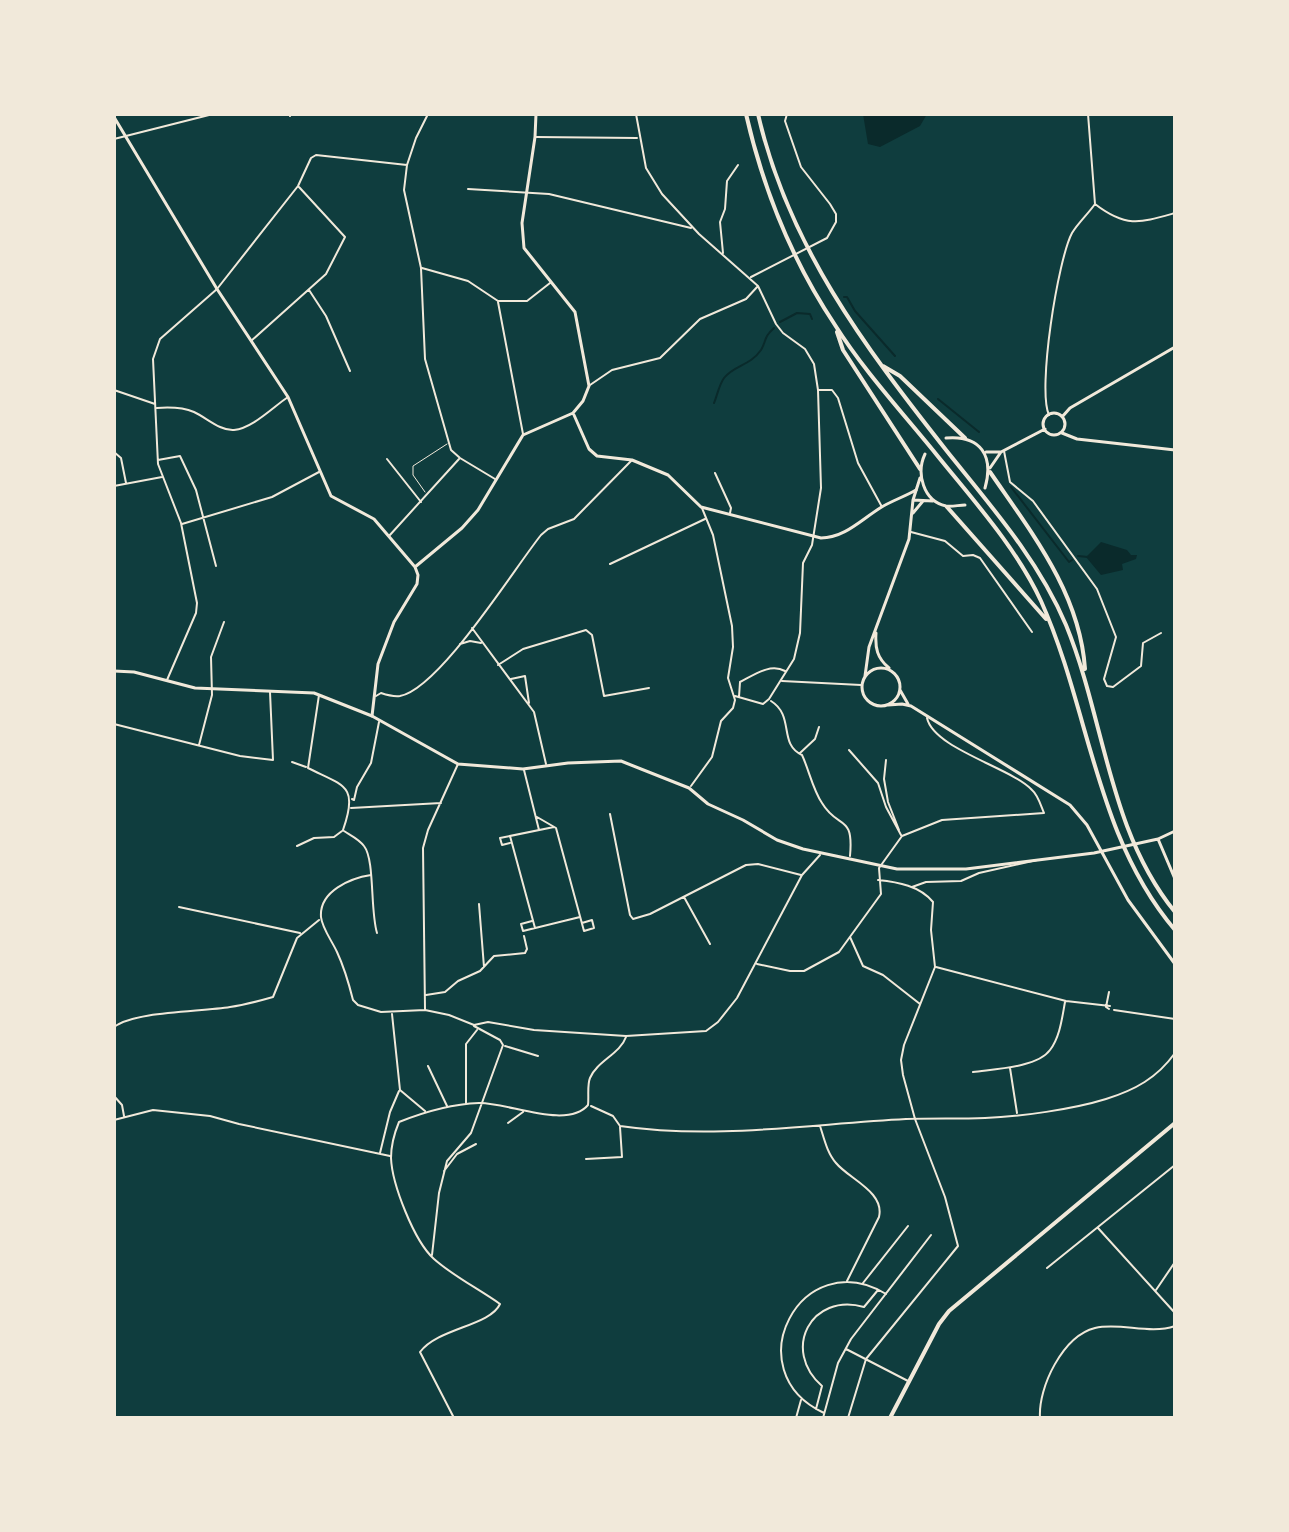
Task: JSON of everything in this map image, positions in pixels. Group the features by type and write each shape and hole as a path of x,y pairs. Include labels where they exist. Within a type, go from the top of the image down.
{"main road":[{"path":"415,567 462,528 478,510 523,435 573,413 583,401 589,386 575,312 524,248 522,223 536,114"},
{"path":"746,114 778,215 811,285 835,326 1000,535 1026,573 1067,666 1097,779 1117,835 1137,874 1175,930"},
{"path":"758,114 774,171 804,245 843,311 880,364 1010,530 1039,573 1066,625 1085,676 1116,797 1131,837 1146,870 1175,912"},
{"path":"114,117 217,289 288,397 331,496 374,519 415,567 417,584 394,622 378,664 372,716"},
{"path":"835,326 843,350 920,469"},
{"path":"1062,417 1070,408 1175,347"},
{"path":"880,364 900,376 984,452 990,470 1054,569 1084,653 1085,676"},
{"path":"573,413 593,454 632,460 668,475 701,507 814,536 831,538 916,490"},
{"path":"1062,433 1065,426 1062,417 1049,415 1045,419 1045,429 1052,435 1062,433 1077,439 1175,450"},
{"path":"984,452 1002,451 1045,429"},
{"path":"946,438 965,438"},
{"path":"985,488 990,470 1002,451"},
{"path":"925,454 913,500 910,532 869,647 868,666 861,685 864,698 881,706 911,706 1070,805 1087,825 1128,900 1175,962"},
{"path":"920,478 935,501"},
{"path":"898,499 935,501 947,507 1050,623"},
{"path":"913,513 919,503 925,501"},
{"path":"947,507 965,505"},
{"path":"877,630 879,658 899,679 898,697 888,705"},
{"path":"865,676 874,668 892,671"},
{"path":"114,671 134,672 178,686 319,695 372,716 458,764 523,769 621,761 689,788 708,804 777,840 912,870 966,869 1100,851 1147,842 1175,831"},
{"path":"900,690 911,706"},
{"path":"1158,839 1175,879"},
{"path":"890,1418 939,1324 949,1311 1175,1123"}],"street":[{"path":"114,139 213,114"},
{"path":"428,114 407,165 404,190 421,268 425,359 451,450 496,480"},
{"path":"636,114 638,138 646,168 662,194 692,228 758,286 776,324 809,354 818,390 821,488 814,536 803,563 800,633 794,659 763,704 737,696 728,678 733,647 732,626 713,535 701,507"},
{"path":"750,278 827,238 834,228 836,214 801,167 785,121 787,114"},
{"path":"1049,415 1044,395 1052,315 1071,234 1095,204 1088,114"},
{"path":"535,137 638,138"},
{"path":"166,682 196,613 197,603 181,525 157,460 153,359 160,339 217,289 298,186 311,158 316,155 407,165"},
{"path":"723,254 720,222 725,209 727,181 738,165"},
{"path":"251,342 326,274 345,237 298,186"},
{"path":"468,189 526,192 587,201 692,228"},
{"path":"1095,204 1109,215 1127,222 1138,223 1175,213"},
{"path":"421,268 468,281 498,301 527,301 550,283"},
{"path":"589,386 612,370 654,361 700,319 746,299 758,286"},
{"path":"309,290 326,316 350,371"},
{"path":"498,301 523,435"},
{"path":"114,390 156,406 192,411 219,427 233,430 246,426 288,397"},
{"path":"818,390 832,390 838,398 858,463 882,507"},
{"path":"1002,451 1010,482 1033,501 1046,523 1092,579 1111,621 1116,637 1104,679 1107,686 1113,687 1141,666 1143,643 1161,633"},
{"path":"114,453 121,458 127,483"},
{"path":"157,460 180,456 196,490 216,566"},
{"path":"389,536 460,458"},
{"path":"387,459 422,503"},
{"path":"375,697 381,693 400,696 440,669 541,535 574,519 632,460"},
{"path":"181,525 272,497 319,472"},
{"path":"715,473 731,508 730,513"},
{"path":"114,486 163,477"},
{"path":"610,564 705,519"},
{"path":"910,532 945,541 963,556 980,558 1032,632"},
{"path":"199,745 212,695 211,657 224,622"},
{"path":"472,627 530,706 538,723 546,766"},
{"path":"498,665 523,649 586,630 592,635 604,696 649,688"},
{"path":"459,644 470,641 482,644"},
{"path":"689,788 712,757 721,721 733,708 740,682 770,668 786,671"},
{"path":"510,680 525,676 530,706"},
{"path":"781,680 861,685"},
{"path":"114,724 240,756 273,760 270,690"},
{"path":"308,768 319,695"},
{"path":"769,699 784,713 790,743 802,755 822,803 847,823 851,833 850,858"},
{"path":"756,963 804,971 839,952 881,894 878,880 882,865 902,836 942,820 1044,813 1033,790 931,729 927,716"},
{"path":"350,799 354,800 357,787 368,770 380,721"},
{"path":"799,753 815,739 819,727"},
{"path":"849,750 878,783 886,807 902,836"},
{"path":"886,760 884,779 888,802 899,831"},
{"path":"292,762 336,780 350,799 343,830 334,837 314,838 297,846"},
{"path":"425,1010 422,854 428,830 458,764"},
{"path":"523,769 539,830"},
{"path":"350,808 441,803"},
{"path":"610,814 630,915 634,919 649,915 750,865 767,865 802,875"},
{"path":"537,817 555,827 582,923"},
{"path":"512,842 502,845 500,838 555,827"},
{"path":"343,830 364,845 369,857 373,919 377,933"},
{"path":"510,836 535,928"},
{"path":"474,1025 488,1022 534,1030 626,1036 709,1030 737,998 802,875 822,852"},
{"path":"911,887 926,882 961,881 979,873 1037,862 1038,859"},
{"path":"371,875 349,880 335,888 321,911 321,920 341,961 353,1000 368,1009 392,1012 425,1010 449,1015 474,1025 500,1040 503,1045 538,1056"},
{"path":"848,1418 866,1359 958,1246 945,1197 915,1119 901,1060 935,967 931,930 933,902 927,895 906,885 878,880"},
{"path":"684,897 710,944"},
{"path":"479,904 484,967"},
{"path":"179,907 301,933"},
{"path":"524,934 535,928 581,917"},
{"path":"114,1027 125,1019 138,1016 231,1007 273,997 301,933 321,920"},
{"path":"425,995 445,992 484,967 498,954 525,953 527,949 521,924 533,920"},
{"path":"850,937 863,966 883,975 921,1005"},
{"path":"935,967 1066,1001 1175,1019"},
{"path":"1109,992 1112,1008"},
{"path":"973,1072 1034,1061 1050,1051 1057,1037 1066,1001"},
{"path":"380,1153 390,1112 400,1090 392,1012"},
{"path":"466,1104 466,1044 478,1029"},
{"path":"454,1418 420,1352 429,1342 492,1315 500,1304 432,1257 401,1202 391,1157 399,1122 447,1108 482,1103 524,1112 578,1114 588,1105 588,1080 622,1046 626,1036"},
{"path":"432,1257 439,1193 447,1161 471,1133 503,1045"},
{"path":"620,1126 673,1133 713,1133 775,1126 1017,1114 1095,1102 1126,1091 1154,1078 1175,1053"},
{"path":"428,1066 447,1108"},
{"path":"1010,1067 1017,1114"},
{"path":"400,1090 426,1113"},
{"path":"114,1096 122,1105 125,1117"},
{"path":"586,1159 622,1157 620,1126 613,1116 588,1105"},
{"path":"114,1120 153,1110 210,1116 391,1157"},
{"path":"508,1123 524,1112"},
{"path":"820,1125 834,1161 873,1195 881,1209 846,1282"},
{"path":"444,1171 457,1154 476,1144"},
{"path":"1047,1268 1175,1165"},
{"path":"862,1284 908,1226"},
{"path":"1097,1227 1175,1313"},
{"path":"823,1418 838,1363 845,1349 931,1235"},
{"path":"1155,1291 1175,1262"},
{"path":"824,1413 793,1388 783,1364 781,1349 785,1324 810,1294 835,1283 862,1284 886,1294"},
{"path":"816,1409 822,1386 813,1378 805,1361 802,1350 806,1328 813,1318 834,1307 864,1307 879,1290"},
{"path":"1040,1418 1048,1376 1068,1347 1085,1332 1111,1326 1154,1329 1175,1326"},
{"path":"845,1349 909,1381"},
{"path":"796,1418 802,1398"}],"lane":[{"path":"428,496 413,475 413,466 449,443"}],"water":[{"path":"863,114 927,114 920,126 880,147 868,144"},
{"path":"1101,542 1127,550 1131,555 1137,555 1136,559 1122,564 1123,570 1101,575 1086,557"}],"waterway":[{"path":"844,297 895,356"},
{"path":"780,322 797,313 810,314 812,319"},
{"path":"714,403 724,378 757,355 774,328"},
{"path":"938,399 979,432"},
{"path":"1011,487 1069,562 1072,560"},
{"path":"1078,556 1088,557"}]}
